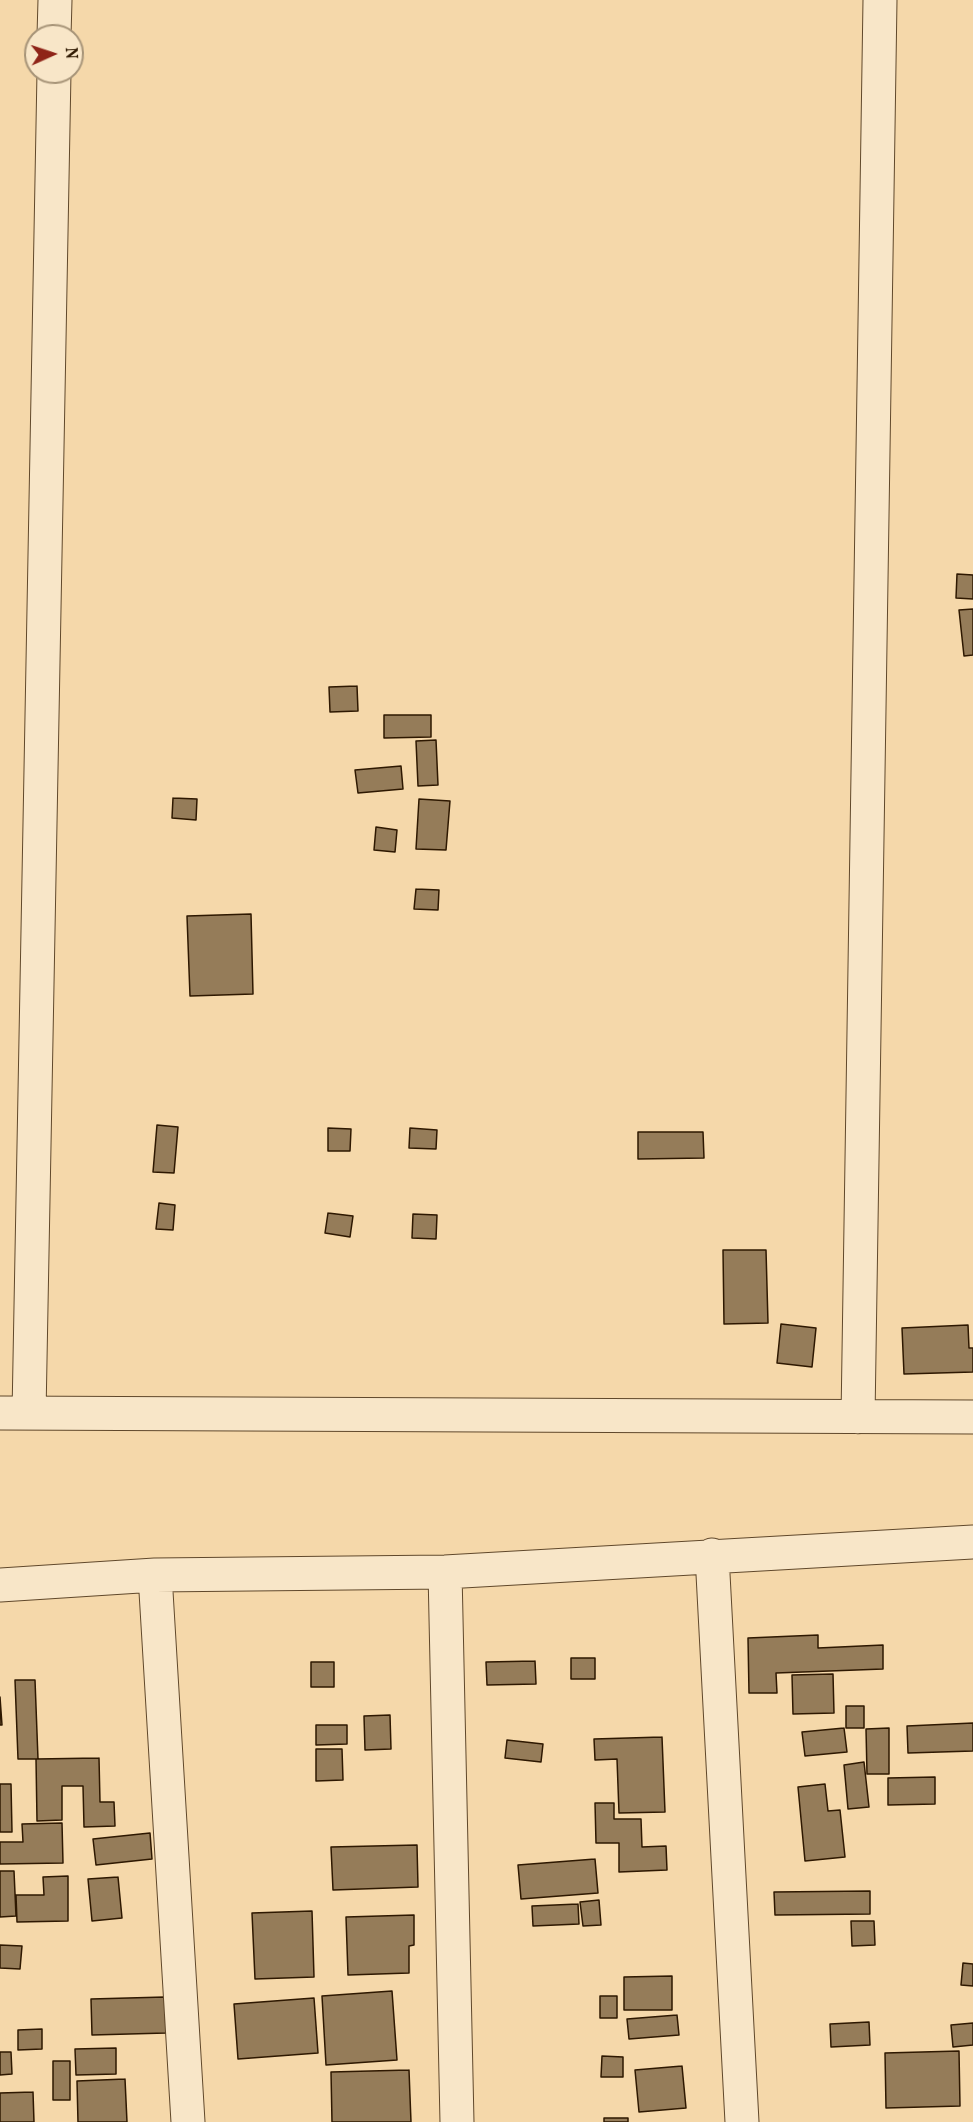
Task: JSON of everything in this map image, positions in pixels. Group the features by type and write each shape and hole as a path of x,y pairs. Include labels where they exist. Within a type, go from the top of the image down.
{"street":[{"path":"54,24 55,0"},
{"path":"858,1417 880,0"},
{"path":"54,84 14,1413 973,1417"},
{"path":"0,1585 155,1575 445,1572 712,1555 973,1542"},
{"path":"712,1555 742,2122"},
{"path":"445,1572 457,2122"},
{"path":"155,1575 188,2122"}],"building":[{"path":"957,574 973,575 973,599 956,598"},
{"path":"973,609 973,655 964,656 959,610"},
{"path":"357,686 358,711 330,712 329,687"},
{"path":"384,715 431,715 431,737 384,738"},
{"path":"436,740 438,785 418,786 416,741"},
{"path":"401,766 403,789 358,793 355,770"},
{"path":"173,798 197,799 196,820 172,818"},
{"path":"419,799 450,801 446,850 416,849"},
{"path":"376,827 397,830 395,852 374,850"},
{"path":"416,889 439,890 438,910 414,909"},
{"path":"251,914 253,994 190,996 187,916"},
{"path":"157,1125 178,1127 174,1173 153,1172"},
{"path":"328,1128 351,1129 350,1151 328,1151"},
{"path":"410,1128 437,1130 436,1149 409,1148"},
{"path":"638,1132 703,1132 704,1158 638,1159"},
{"path":"159,1203 175,1205 173,1230 156,1229"},
{"path":"328,1213 353,1216 350,1237 325,1233"},
{"path":"413,1214 437,1215 436,1239 412,1238"},
{"path":"723,1250 766,1250 768,1323 724,1324"},
{"path":"781,1324 816,1328 812,1367 777,1363"},
{"path":"968,1325 969,1348 973,1348 973,1372 904,1374 902,1328"},
{"path":"818,1635 818,1648 883,1645 883,1669 776,1673 777,1693 749,1693 748,1638"},
{"path":"571,1658 595,1658 595,1679 571,1679"},
{"path":"535,1661 536,1684 487,1685 486,1662"},
{"path":"311,1662 334,1662 334,1687 311,1687"},
{"path":"833,1674 834,1713 793,1714 792,1675"},
{"path":"15,1680 35,1680 38,1759 18,1759"},
{"path":"0,1697 2,1725 0,1725"},
{"path":"846,1706 864,1706 864,1728 846,1728"},
{"path":"390,1715 391,1749 365,1750 364,1716"},
{"path":"973,1723 973,1751 908,1753 907,1726"},
{"path":"316,1725 347,1725 347,1744 316,1745"},
{"path":"844,1728 847,1752 805,1756 802,1732"},
{"path":"889,1728 889,1774 867,1774 866,1729"},
{"path":"662,1737 665,1812 619,1813 617,1759 595,1760 594,1739"},
{"path":"507,1740 543,1744 541,1762 505,1758"},
{"path":"316,1749 342,1749 343,1780 316,1781"},
{"path":"99,1758 100,1802 114,1802 115,1826 84,1827 83,1786 62,1786 62,1820 37,1821 36,1759"},
{"path":"864,1762 869,1807 848,1809 844,1765"},
{"path":"935,1777 935,1804 888,1805 888,1778"},
{"path":"0,1784 11,1784 12,1832 0,1832"},
{"path":"825,1784 828,1811 840,1810 845,1857 805,1861 798,1787"},
{"path":"595,1803 614,1803 614,1819 641,1819 642,1847 666,1846 667,1870 619,1872 619,1843 596,1843"},
{"path":"62,1823 63,1863 0,1864 0,1842 23,1842 22,1824"},
{"path":"150,1833 152,1859 96,1865 93,1839"},
{"path":"417,1845 418,1887 333,1890 331,1847"},
{"path":"595,1859 598,1893 521,1899 518,1865"},
{"path":"0,1871 14,1871 16,1916 0,1917"},
{"path":"68,1876 68,1921 17,1922 16,1895 44,1895 43,1877"},
{"path":"118,1877 122,1918 92,1921 88,1879"},
{"path":"870,1891 870,1914 775,1915 774,1892"},
{"path":"599,1900 601,1925 583,1926 580,1902"},
{"path":"578,1904 579,1924 533,1926 532,1906"},
{"path":"312,1911 314,1977 255,1979 252,1913"},
{"path":"414,1915 414,1945 409,1946 409,1973 348,1975 346,1917"},
{"path":"851,1921 874,1921 875,1945 852,1946"},
{"path":"0,1945 22,1946 20,1969 0,1968"},
{"path":"963,1963 973,1964 973,1986 961,1985"},
{"path":"672,1976 672,2010 624,2010 624,1977"},
{"path":"392,1991 397,2060 326,2065 322,1996"},
{"path":"600,1996 617,1996 617,2018 600,2018"},
{"path":"165,1997 166,2033 92,2035 91,1999"},
{"path":"314,1998 318,2053 238,2059 234,2004"},
{"path":"677,2015 679,2035 629,2039 627,2019"},
{"path":"869,2022 870,2045 831,2047 830,2024"},
{"path":"973,2023 973,2045 953,2047 951,2025"},
{"path":"42,2029 42,2049 18,2050 18,2030"},
{"path":"116,2048 116,2074 76,2075 75,2049"},
{"path":"959,2051 960,2106 886,2108 885,2053"},
{"path":"0,2052 11,2052 12,2074 0,2075"},
{"path":"602,2056 623,2057 623,2077 601,2077"},
{"path":"53,2061 70,2061 70,2100 53,2100"},
{"path":"682,2066 686,2108 639,2112 635,2070"},
{"path":"409,2070 411,2122 332,2122 331,2072"},
{"path":"125,2079 127,2122 78,2122 77,2081"},
{"path":"33,2092 34,2122 0,2122 0,2093"},
{"path":"604,2118 628,2118 628,2122 604,2122"}]}
